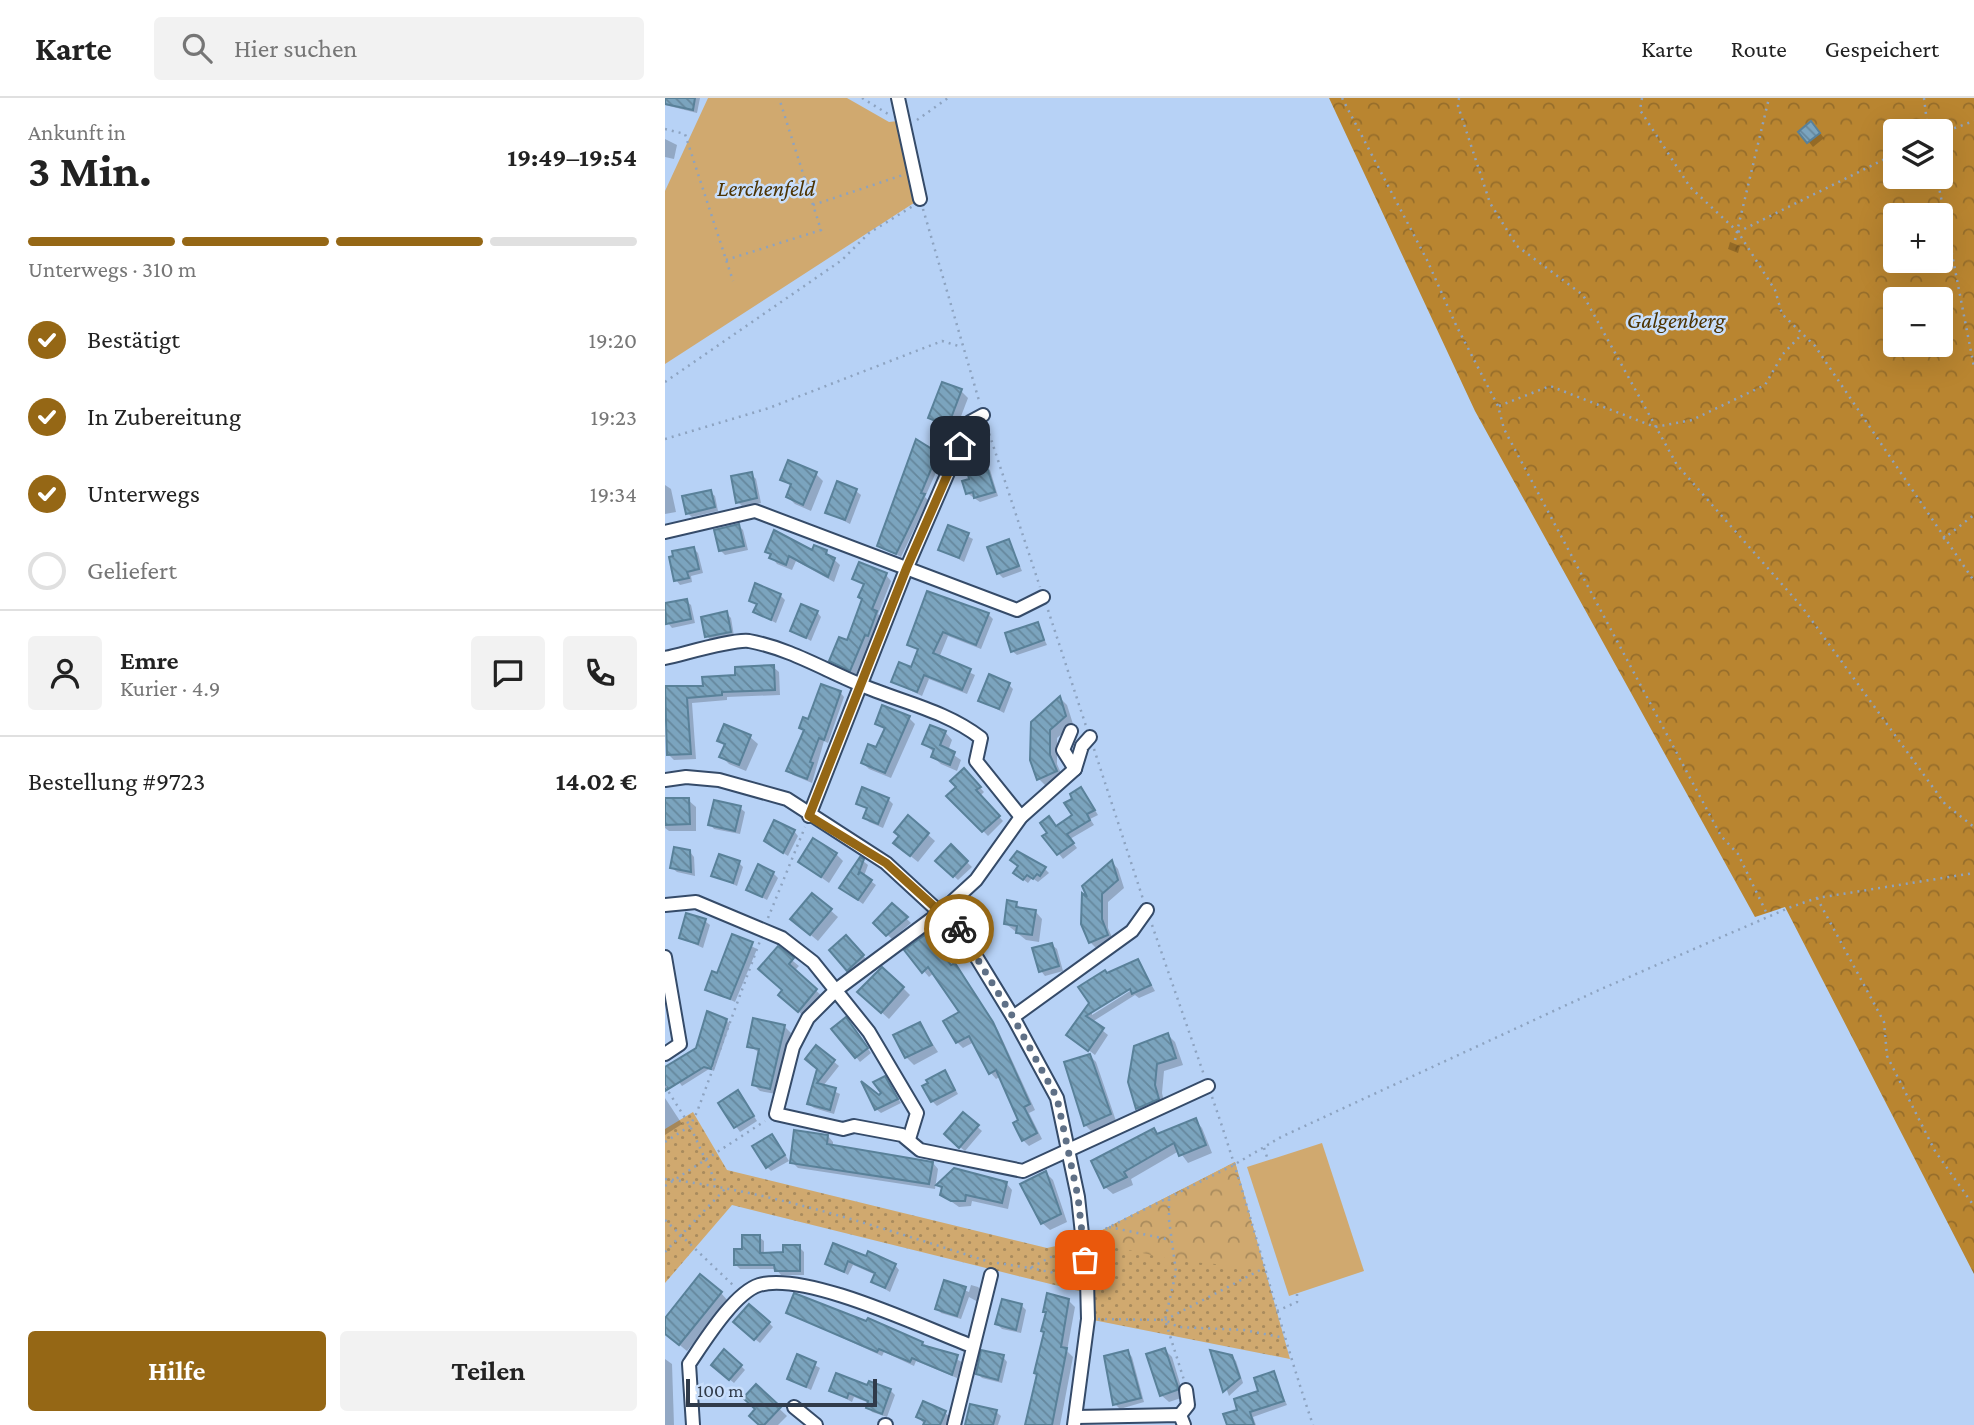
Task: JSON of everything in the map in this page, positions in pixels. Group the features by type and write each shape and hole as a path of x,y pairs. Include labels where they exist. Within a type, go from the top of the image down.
{"street":[{"path":"898,98 920,199"},
{"path":"809,816 907,567 970,422 983,415"},
{"path":"665,532 755,511 1017,610 1044,597"},
{"path":"665,658 747,641 800,657 860,685 932,710 965,725 981,738 976,761 1021,817"},
{"path":"1071,731 1063,750 1075,769"},
{"path":"1090,737 1082,746 1075,769 1021,817 977,880 941,912 837,990 809,1018 793,1047 776,1114 843,1129 854,1126 909,1139 920,1150 1023,1171 1208,1086"},
{"path":"665,780 686,777 719,780 787,799 809,816 886,863 961,932 1013,1017 1057,1098 1066,1152 1078,1197 1087,1280 1088,1319 1075,1421 1182,1420 1188,1405 1186,1390"},
{"path":"665,905 696,902 782,938 813,962 869,1032 917,1113 909,1139"},
{"path":"1013,1017 1132,931 1147,910"},
{"path":"665,957 680,1044 665,1054"},
{"path":"954,1425 991,1275"},
{"path":"693,1425 689,1364 743,1294 759,1285 785,1283 815,1287 972,1346"},
{"path":"794,1407 816,1425"}],"path":[{"path":"726,260 821,230 779,98"},
{"path":"862,98 901,121 913,123 948,98"},
{"path":"1342,98 1427,260 1456,325 1498,406 1504,429 1721,836 1738,854 1768,916"},
{"path":"1459,98 1458,106 1490,203 1517,246 1583,295 1677,465 1802,607 1945,804 1974,827"},
{"path":"1642,98 1640,110 1690,187 1738,232 1775,290 1783,314 1815,346 1943,539 1974,581"},
{"path":"1735,240 1769,98"},
{"path":"1924,98 1927,119"},
{"path":"1953,129 1974,121"},
{"path":"665,129 685,134 733,281"},
{"path":"1738,232 1883,161"},
{"path":"813,205 913,172"},
{"path":"1939,189 1974,367"},
{"path":"665,382 842,260 869,233 920,199 983,415 1147,910 1235,1162 1264,1268 1313,1425"},
{"path":"1498,406 1550,386 1655,427 1692,421 1765,385 1783,354 1802,334"},
{"path":"665,439 769,408 942,341 962,346"},
{"path":"1943,539 1974,515"},
{"path":"665,1142 690,1126 809,816"},
{"path":"1030,1268 1169,1198 1281,1137 1768,916 1817,898 1974,873"},
{"path":"1817,898 1884,1022 1887,1056 1935,1151 1974,1206"},
{"path":"665,1086 690,1126 717,1187"},
{"path":"667,1102 673,1099"},
{"path":"665,1186 776,1114"},
{"path":"1264,1148 1268,1160"},
{"path":"665,1179 717,1187 859,1222 995,1263 1087,1280"},
{"path":"665,1252 725,1189"},
{"path":"1169,1198 1177,1272 1165,1320 1186,1390"},
{"path":"665,1220 743,1294"},
{"path":"1109,1227 1172,1240"},
{"path":"1088,1319 1165,1320 1264,1268"},
{"path":"1277,1311 1297,1302 1297,1293"},
{"path":"1165,1320 1178,1328 1244,1330 1285,1338"}],"green space":[{"name":"Lerchenfeld","path":"708,98 847,98 889,122 898,121 920,199 665,364 665,191"},
{"name":"Galgenberg","path":"1329,98 1974,98 1974,1274 1785,907 1755,917 1475,411"},
{"path":"693,1112 727,1170 1047,1248 1083,1240 1235,1162 1290,1359 1088,1319 1087,1293 732,1205 665,1283 665,1129"},
{"path":"1322,1143 1364,1271 1289,1296 1247,1167"},
{"path":"1235,1162 1264,1268 1179,1261 1083,1240"}],"building":[{"path":"665,98 695,98 693,110 665,104"},
{"path":"1811,121 1820,133 1807,143 1798,132"},
{"path":"942,382 962,389 948,426 928,418"},
{"path":"916,439 938,453 921,493 925,494 896,554 877,546"},
{"path":"788,460 817,472 803,505 786,497 791,484 780,480"},
{"path":"986,464 995,492 974,498 973,492 966,494 962,481 969,479 967,470"},
{"path":"752,472 757,498 736,503 731,476"},
{"path":"837,481 857,489 845,520 825,513"},
{"path":"711,490 715,507 686,514 682,496"},
{"path":"739,524 744,546 719,551 714,530"},
{"path":"948,525 969,533 959,558 938,550"},
{"path":"774,530 812,550 814,545 827,550 826,554 835,558 828,577 789,556 786,565 769,558 771,554 765,552"},
{"path":"1009,539 1019,566 997,574 987,547"},
{"path":"694,547 699,569 687,572 689,578 674,581 669,557 673,556 672,551"},
{"path":"859,562 887,573 872,609 877,611 868,636 865,635 850,671 829,661 839,637 847,640 862,599 858,597 864,584 852,579"},
{"path":"755,583 781,594 771,620 753,612 757,604 749,601"},
{"path":"927,591 989,613 976,645 943,632 933,653 971,669 962,690 924,675 917,692 891,682 899,662 911,667 918,649 907,645"},
{"path":"687,599 691,619 666,624 665,603"},
{"path":"801,604 818,611 806,638 790,631"},
{"path":"727,611 731,632 705,637 701,617"},
{"path":"1038,622 1044,640 1011,652 1005,633"},
{"path":"774,665 775,690 722,692 722,695 687,698 691,754 667,755 665,686 703,686 702,677 735,675 735,667"},
{"path":"989,674 1010,683 999,709 978,701"},
{"path":"821,684 841,691 824,740 819,738 807,779 786,771 804,730 799,728 803,717 808,719"},
{"path":"1060,696 1066,716 1050,730 1050,755 1057,771 1037,780 1030,760 1031,722"},
{"path":"882,705 910,716 885,773 861,763 868,744 876,747 885,728 875,724"},
{"path":"724,724 751,735 739,765 719,757 725,744 717,741"},
{"path":"930,725 946,731 940,745 955,752 950,765 931,757 934,749 922,744"},
{"path":"964,768 981,787 976,790 1000,816 982,832 946,796 956,787 950,781"},
{"path":"862,787 889,798 878,824 863,818 867,808 856,804"},
{"path":"1081,787 1095,810 1087,814 1090,820 1067,834 1074,843 1057,855 1042,836 1047,833 1040,823 1049,816 1056,826 1072,815 1064,803 1072,799 1070,794"},
{"path":"665,798 689,798 690,824 665,825"},
{"path":"714,800 741,806 735,831 708,825"},
{"path":"908,815 929,833 910,856 893,843 899,836 894,832"},
{"path":"774,820 795,830 783,853 764,841"},
{"path":"813,838 837,853 821,877 798,862"},
{"path":"951,844 968,861 953,877 935,861"},
{"path":"674,847 690,850 691,872 670,868"},
{"path":"1017,851 1046,867 1040,876 1037,874 1033,879 1027,875 1023,880 1013,873 1018,866 1010,860"},
{"path":"719,854 740,861 733,883 711,876"},
{"path":"860,857 864,859 858,875 860,872 872,880 858,900 839,888"},
{"path":"1112,860 1118,880 1102,894 1102,919 1108,935 1089,943 1081,924 1082,893 1087,897 1082,886"},
{"path":"758,864 774,872 762,897 746,890"},
{"path":"812,893 832,909 810,935 790,919"},
{"path":"1007,900 1017,902 1016,907 1036,910 1032,935 1016,933 1017,926 1004,924"},
{"path":"892,903 908,917 886,936 873,923"},
{"path":"686,913 706,919 698,944 679,938"},
{"path":"732,934 753,942 730,999 705,990 712,971 717,973"},
{"path":"926,934 951,965 955,963 993,1022 1030,1104 1024,1107 1037,1133 1022,1141 1013,1123 1018,1120 996,1070 989,1074 969,1036 956,1043 943,1021 959,1012 928,967 922,973 904,950"},
{"path":"846,935 864,955 847,971 829,950"},
{"path":"1052,943 1059,966 1039,972 1032,948"},
{"path":"778,946 794,958 789,964 817,989 798,1012 778,995 782,990 758,969"},
{"path":"1138,959 1151,985 1132,994 1130,989 1086,1016 1104,1028 1088,1051 1066,1035 1089,1003 1078,987 1105,970 1107,973"},
{"path":"882,967 904,987 881,1013 857,992"},
{"path":"707,1011 727,1019 711,1069 704,1067 665,1091 665,1067 696,1048"},
{"path":"846,1017 868,1048 855,1058 831,1029"},
{"path":"753,1018 785,1025 770,1089 752,1085 759,1049 747,1047"},
{"path":"920,1022 932,1045 905,1058 893,1035"},
{"path":"1168,1033 1176,1058 1157,1064 1155,1085 1159,1099 1136,1109 1128,1082 1134,1046"},
{"path":"816,1045 835,1060 817,1083 836,1088 830,1110 807,1104 817,1069 805,1059"},
{"path":"1090,1054 1111,1114 1084,1126 1064,1062"},
{"path":"945,1070 955,1090 931,1102 922,1086 928,1083 926,1080"},
{"path":"885,1076 898,1099 875,1110 861,1081 879,1095 881,1093 873,1082"},
{"path":"738,1090 754,1116 734,1128 718,1103"},
{"path":"963,1112 979,1125 959,1148 944,1134"},
{"path":"1196,1118 1206,1145 1179,1156 1174,1143 1124,1172 1127,1177 1104,1188 1091,1161 1154,1128 1157,1134"},
{"path":"794,1130 828,1135 827,1144 933,1162 929,1184 790,1163"},
{"path":"772,1134 785,1155 766,1168 752,1146"},
{"path":"954,1168 1007,1182 1002,1203 966,1195 965,1201 951,1201 940,1195 942,1187 936,1185"},
{"path":"1046,1171 1061,1214 1041,1224 1020,1184"},
{"path":"742,1235 760,1235 760,1253 783,1252 783,1245 800,1245 800,1271 775,1271 774,1265 734,1265 734,1249 742,1249"},
{"path":"833,1243 866,1256 868,1251 896,1264 885,1288 871,1282 875,1273 848,1261 844,1272 825,1264"},
{"path":"700,1274 722,1292 679,1345 665,1334 665,1318"},
{"path":"944,1280 966,1287 957,1316 935,1309"},
{"path":"794,1293 866,1321 868,1318 923,1342 922,1345 958,1355 952,1375 912,1358 910,1362 879,1349 877,1352 786,1313"},
{"path":"1047,1293 1069,1299 1061,1347 1067,1348 1052,1425 1025,1425 1044,1332 1041,1331"},
{"path":"1002,1299 1022,1304 1016,1330 995,1324"},
{"path":"749,1304 770,1322 754,1340 733,1322"},
{"path":"1165,1348 1178,1387 1177,1390 1160,1396 1146,1354"},
{"path":"724,1349 742,1365 729,1380 711,1365"},
{"path":"981,1350 1004,1355 998,1380 976,1374"},
{"path":"1128,1350 1141,1398 1113,1405 1104,1356"},
{"path":"1210,1350 1232,1355 1240,1378 1223,1392"},
{"path":"797,1354 816,1362 806,1387 787,1379"},
{"path":"1274,1371 1284,1401 1250,1412 1254,1425 1227,1425 1223,1414 1237,1410 1234,1399 1258,1391 1254,1378"},
{"path":"836,1373 867,1385 869,1381 891,1389 882,1414 866,1408 868,1401 849,1393 847,1398 829,1391"},
{"path":"756,1384 781,1407 764,1425 759,1425 749,1416 755,1409 743,1398"},
{"path":"923,1401 946,1411 940,1425 923,1425 925,1421 916,1417"},
{"path":"970,1404 997,1410 993,1425 965,1425"}],"way so far":[{"path":"959,929 1013,1017 1057,1098 1066,1152 1078,1197 1085,1260"}],"route":[{"path":"959,929 886,863 809,816 907,567 960,446"}]}
